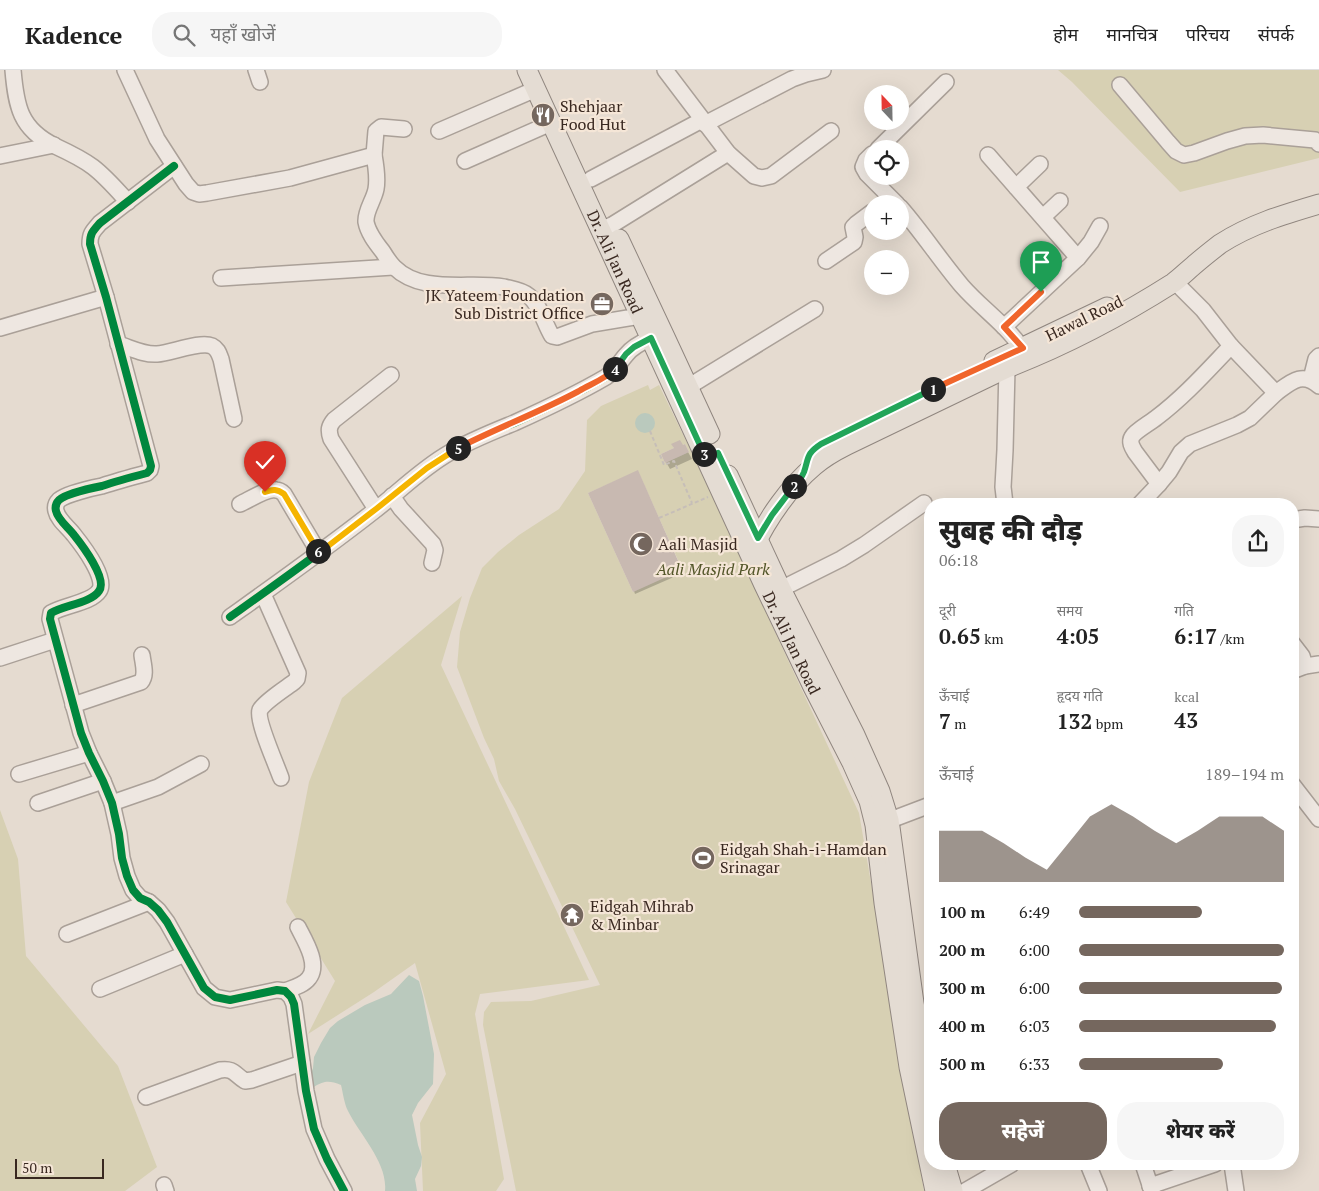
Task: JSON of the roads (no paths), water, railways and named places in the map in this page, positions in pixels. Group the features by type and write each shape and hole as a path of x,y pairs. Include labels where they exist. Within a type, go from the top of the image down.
{"main road":[{"name":"Dr. Ali Jan Road","path":"527,70 551,123 666,337 688,387 713,456 721,491 754,546"},
{"name":"Dr. Ali Jan Road","path":"541,70 591,179 606,228 640,316 713,456 775,592 844,712 880,791 884,903 909,1067 924,1139"},
{"name":"Hawal Road","path":"754,546 772,515 803,475 825,457 846,445 1007,368 1026,353 1155,281 1212,237 1227,228 1267,209 1319,193"},
{"name":"Hawal Road","path":"803,475 808,456 821,444 903,404 1026,353 1070,340 1175,282 1198,261 1241,232 1264,222 1319,204"},
{"name":"Dr. Ali Jan Road","path":"882,823 924,1057"},
{"name":"Dr. Ali Jan Road","path":"931,1170 935,1191"},
{"path":"947,1170 953,1191"}],"street":[{"path":"13,70 18,107 25,122 36,134 76,155 93,167 128,202"},
{"path":"125,70 157,139 186,184 193,192 198,194 207,194 290,178 374,155"},
{"path":"665,70 728,153 754,176 762,178 771,176 831,131"},
{"path":"591,179 792,79 823,70"},
{"path":"887,140 946,82"},
{"path":"1120,84 1168,142 1176,150 1184,154 1194,153 1245,136 1263,135 1315,140 1319,144"},
{"path":"440,131 536,89"},
{"path":"465,161 551,123"},
{"path":"404,128 382,127 376,131 374,155 376,189 366,221 376,243 393,266 404,275 414,281 426,284 495,286 516,290 529,296 539,309 552,336 557,337 592,324 640,316"},
{"path":"0,156 54,145"},
{"path":"606,228 728,153"},
{"path":"988,155 1078,258"},
{"path":"1016,187 1040,164"},
{"path":"174,166 100,223 90,236 90,244 151,466 147,473 64,497 55,505 60,519 85,550 101,578 102,588 98,594 88,599 51,613 50,619 73,705 88,752 112,803 126,876 133,890 140,898 158,910 204,988 215,997 230,1000 277,990 285,991 305,982 310,977 313,969 312,958 298,927"},
{"path":"877,185 886,195"},
{"path":"1042,218 1060,201"},
{"path":"826,261 854,242 853,228 864,218"},
{"path":"909,222 963,287 1004,327 1026,353"},
{"path":"1004,327 1078,258 1091,242 1100,226"},
{"path":"221,278 393,266"},
{"path":"1175,282 1203,310 1231,346 1276,393"},
{"path":"0,328 106,297"},
{"path":"688,387 816,309"},
{"path":"230,617 319,553 448,453 563,400 606,377 614,371 626,354 634,347 651,338"},
{"path":"118,344 157,354 198,346 212,346 218,351 221,359 234,419"},
{"path":"1159,484 1131,446 1130,439 1133,434 1188,391 1231,346"},
{"path":"1146,498 1169,472 1181,452 1190,444 1250,418 1276,393 1291,383 1301,379 1315,383 1316,359 1319,356"},
{"path":"1004,498 1002,487 1006,450 1007,368"},
{"path":"376,509 330,439 328,432 334,420 391,375"},
{"path":"240,504 265,492 278,490 284,494 319,553"},
{"path":"392,496 433,544 435,550 432,563"},
{"path":"775,592 841,559 924,504"},
{"path":"1299,519 1319,519"},
{"path":"263,594 298,673 297,679 294,682 263,705 259,711 259,718 281,778"},
{"path":"0,658 55,640"},
{"path":"1299,652 1305,667"},
{"path":"73,705 137,685 144,679 142,655"},
{"path":"19,774 88,752"},
{"path":"112,803 158,787 201,764"},
{"path":"38,803 103,781"},
{"path":"1299,793 1319,819"},
{"path":"882,823 924,807"},
{"path":"66,934 148,902"},
{"path":"100,989 185,954"},
{"path":"285,991 291,997 294,1004 306,1091 314,1129 344,1191"},
{"path":"146,1097 220,1070 228,1069 245,1081 302,1063"},
{"path":"965,1191 1002,1170"},
{"path":"1090,1170 1099,1191"},
{"path":"1145,1170 1151,1189 1200,1170"},
{"path":"1233,1170 1236,1191"}],"place":[{"name":"Shehjaar Food Hut","path":"543,115"},
{"name":"JK Yateem Foundation Sub District Office","path":"602,304"},
{"name":"Aali Masjid","path":"641,544"},
{"name":"Eidgah Shah-i-Hamdan Srinagar","path":"703,858"},
{"name":"Eidgah Mihrab & Minbar","path":"572,915"}],"park label":[{"name":"Aali Masjid Park","path":"713,569"}]}
